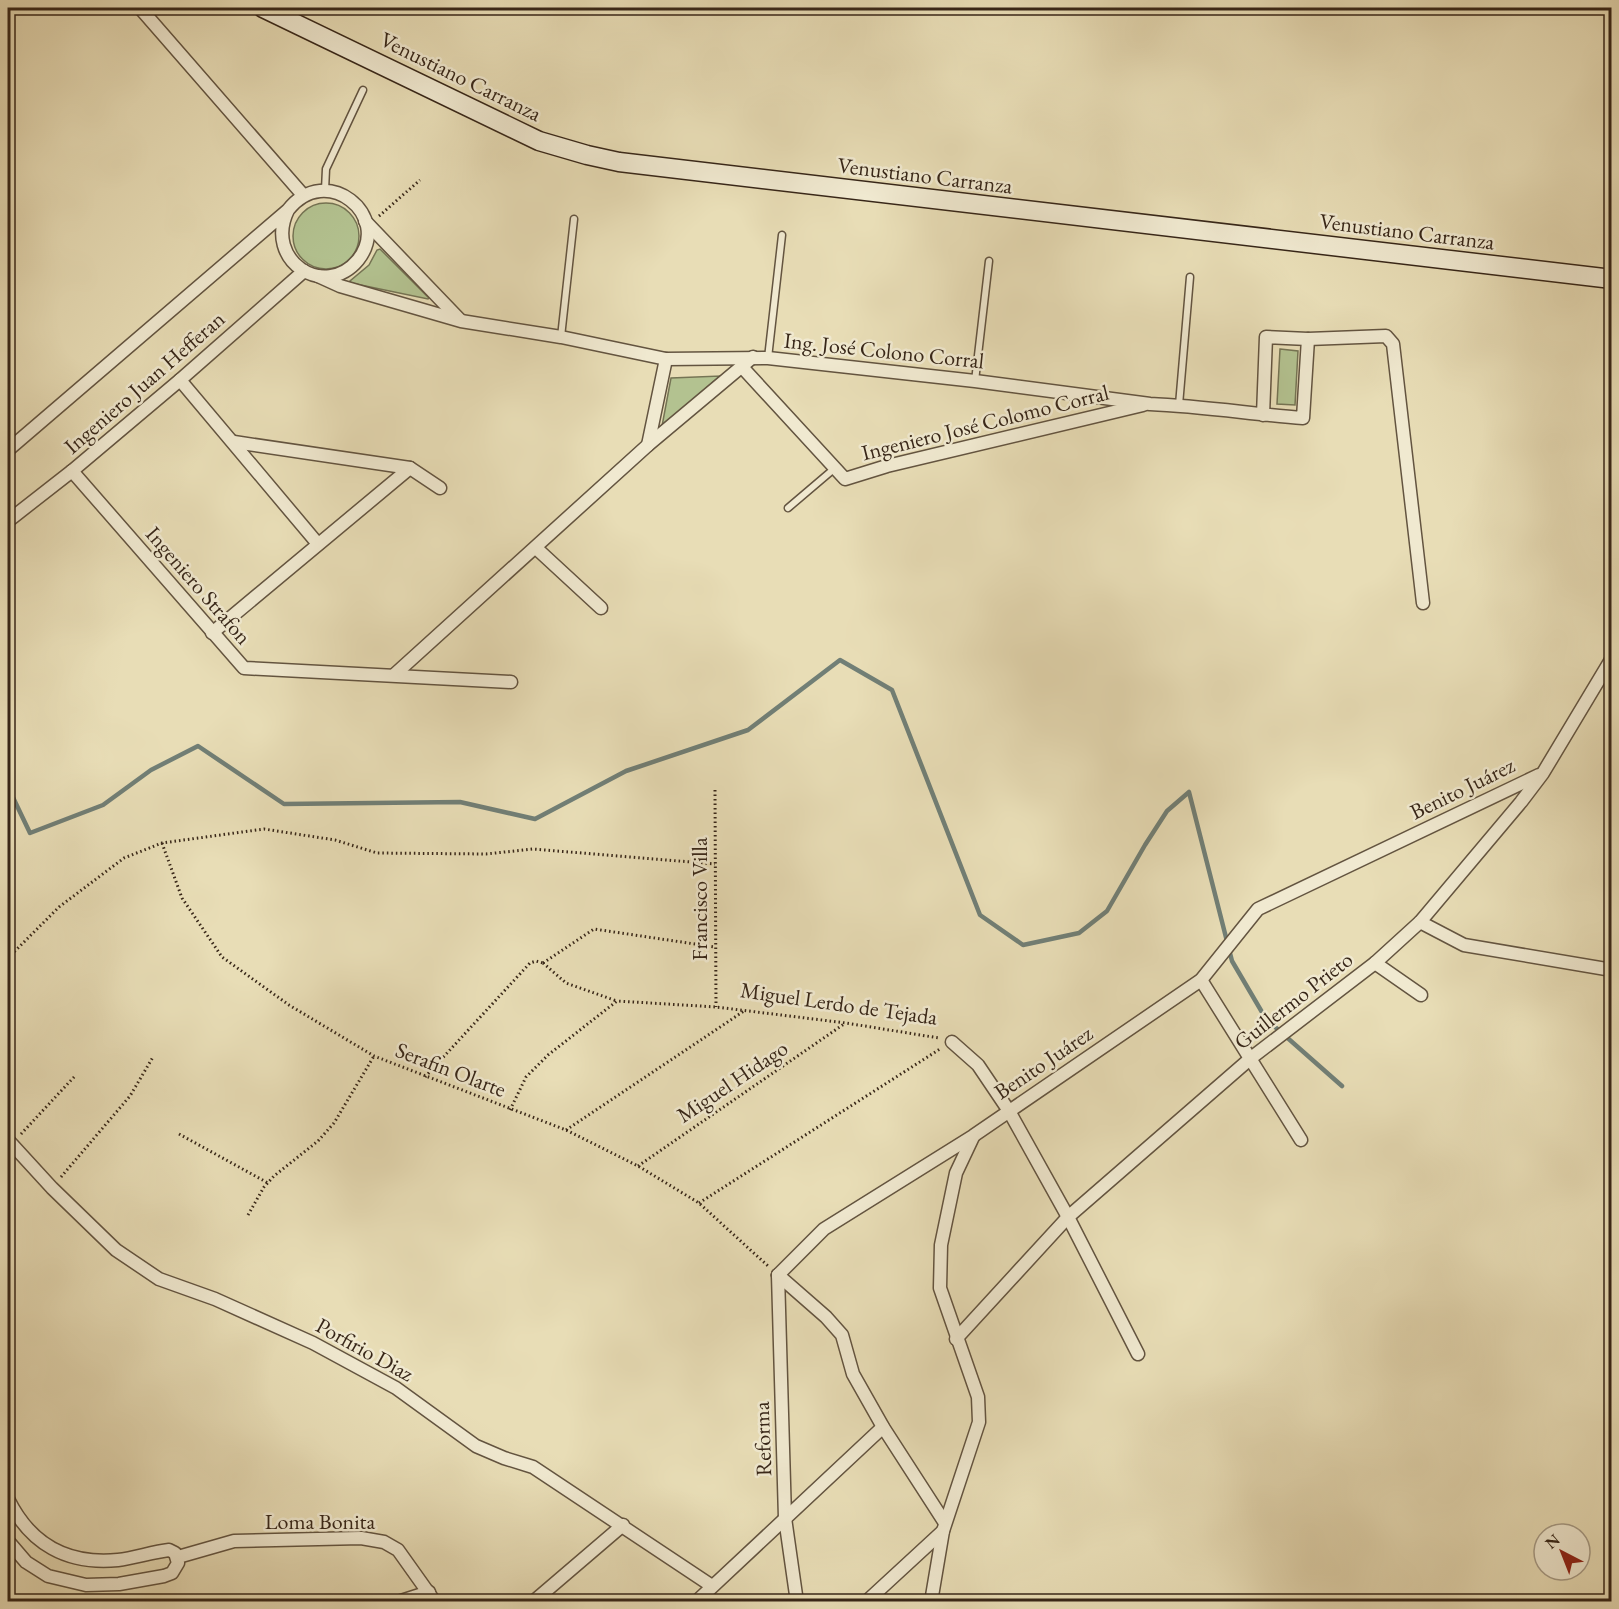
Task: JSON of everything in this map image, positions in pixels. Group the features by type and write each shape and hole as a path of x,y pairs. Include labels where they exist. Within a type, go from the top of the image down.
{"main road":[{"name":"Venustiano Carranza","path":"263,8 539,141 597,157 668,169 1611,279"}],"street":[{"path":"140,8 303,195"},
{"path":"367,223 366,241 358,260 342,272 332,275 318,276 304,271 291,260 283,244 282,227 288,210 303,195 325,190 346,196 354,202 367,223 461,321"},
{"name":"Ingeniero Juan Hefferan","path":"8,450 288,210"},
{"name":"Ingeniero Juan Hefferan","path":"8,521 180,381 304,271"},
{"name":"Ing. José Colono Corral","path":"318,276 340,286 461,321 561,337 666,359 768,358 975,381 1150,404 1303,418 1308,339"},
{"path":"1263,415 1266,336 1308,339 1386,336 1394,344 1423,603"},
{"path":"394,675 648,445 753,357"},
{"path":"648,445 666,359"},
{"name":"Ingeniero José Colomo Corral","path":"742,367 845,479 899,463 1150,404"},
{"path":"180,381 318,544"},
{"path":"234,442 410,468 440,488"},
{"path":"212,633 410,468"},
{"name":"Ingeniero Strafon","path":"72,471 244,668 511,682"},
{"path":"536,548 601,608"},
{"name":"Guillermo Prieto","path":"956,1339 1068,1217 1251,1058 1375,963 1420,922 1543,773 1611,657"},
{"name":"Benito Juárez","path":"931,1602 944,1527 980,1422 978,1397 940,1288 941,1245 956,1173 973,1136 1201,980 1258,909 1543,773"},
{"path":"1420,922 1464,945 1611,970"},
{"path":"1375,963 1421,995"},
{"path":"1201,980 1301,1140"},
{"name":"Miguel Lerdo de Tejada","path":"952,1042 978,1065 1009,1110 1068,1217 1138,1354"},
{"path":"866,1602 944,1527 853,1374 842,1335 826,1317 778,1275 824,1229 973,1136"},
{"name":"Porfirio Diaz","path":"10,1142 52,1188 117,1250 159,1279 215,1299 313,1344 396,1388 476,1446 533,1467 712,1586"},
{"name":"Reforma","path":"778,1275 785,1518 797,1602"},
{"path":"696,1602 883,1427"},
{"name":"Loma Bonita","path":"8,1499 19,1520 39,1541 58,1552 87,1561 119,1560 169,1550 178,1557 234,1542 361,1538 384,1542 398,1550 432,1597"},
{"path":"533,1602 623,1525"},
{"path":"8,1541 26,1562 48,1576 86,1585 119,1584 164,1576 176,1569 178,1557"},
{"path":"398,1602 432,1597"}],"lane":[{"path":"325,190 326,169 363,90"},
{"path":"561,337 574,219"},
{"path":"768,358 782,235"},
{"path":"975,381 989,261"},
{"path":"1179,405 1190,277"},
{"name":"Ingeniero José Colomo Corral","path":"788,508 835,468"}],"path":[{"path":"367,223 420,180"},
{"name":"Francisco Villa","path":"715,790 716,1007"},
{"path":"8,958 59,907 124,858 162,843 264,829 335,840 377,854 486,854 532,849 715,864"},
{"name":"Serafin Olarte","path":"162,843 182,898 222,957 289,1005 374,1056 566,1130 638,1166 699,1203 778,1275"},
{"path":"425,1077 530,963 536,961 543,963 594,928 716,947"},
{"name":"Miguel Lerdo de Tejada","path":"543,963 566,983 617,1002 716,1007 846,1023 926,1035 952,1042"},
{"path":"510,1110 526,1077 548,1054 617,1002"},
{"path":"566,1130 744,1011"},
{"name":"Miguel Hidago","path":"638,1166 846,1023"},
{"path":"699,1203 952,1042"},
{"path":"248,1215 268,1182 318,1141 334,1123 374,1056"},
{"path":"52,1188 130,1096 153,1057"},
{"path":"10,1142 75,1076"},
{"path":"179,1134 268,1182"}],"green space":[{"path":"326,203 338,206 349,213 356,224 359,236 356,248 349,259 338,266 326,269 314,266 303,259 296,248 293,236 296,224 303,213 314,206"},
{"path":"380,249 428,299 351,283 350,281 369,265 377,250"},
{"path":"1280,349 1298,351 1295,405 1277,404"},
{"path":"720,376 662,426 671,378"}],"waterway":[{"path":"8,787 30,833 103,805 151,770 198,746 284,804 460,802 535,819 626,771 748,730 840,660 892,690 980,915 1023,945 1079,933 1107,911 1167,811 1189,792 1232,961 1266,1019 1342,1086"}]}
